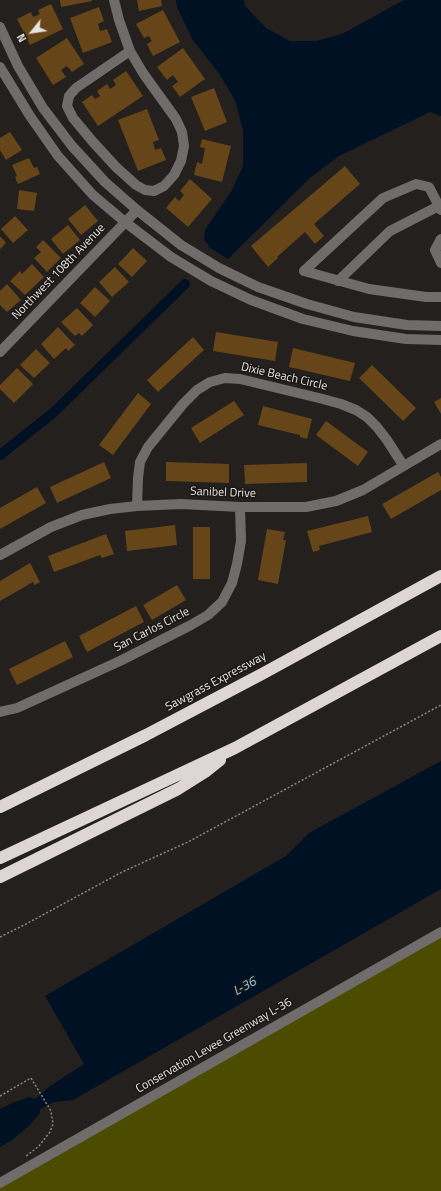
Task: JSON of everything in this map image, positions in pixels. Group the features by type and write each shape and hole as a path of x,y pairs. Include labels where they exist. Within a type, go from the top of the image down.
{"highway":[{"name":"Sawgrass Expressway","path":"0,807 248,681 441,576"},
{"path":"0,858 235,748 441,636"},
{"path":"0,877 178,789 205,772 235,748"},
{"path":"0,800 29,793"}],"street":[{"path":"114,0 119,20 130,51 143,73 176,119 182,132 184,146 181,161 174,175 164,186 154,191 145,190 136,185 116,167 73,118 67,106 69,96 76,88 130,51"},
{"path":"0,27 18,66 43,108 72,146 105,182 181,245 219,268 258,287 307,304 354,317 407,325 441,326"},
{"path":"0,67 30,116 58,156 93,194 125,222 171,257 211,281 251,300 303,319 353,331 406,338 441,340"},
{"path":"338,281 390,231 440,208 429,187 416,184 383,198 304,271 338,281 369,289 426,297 441,297"},
{"name":"Northwest 108th Avenue","path":"0,352 137,210"},
{"path":"441,239 435,250 441,263"},
{"name":"Dixie Beach Circle","path":"137,506 140,462 148,447 183,404 197,390 210,382 225,378 240,379 316,397 356,410 367,417 377,427 403,466"},
{"name":"Sanibel Drive","path":"0,555 51,527 110,508 181,504 240,507 306,507 336,501 363,490 441,444"},
{"name":"San Carlos Circle","path":"0,712 17,708 120,661 208,615 222,602 232,583 241,541 240,507"},
{"name":"Conservation Levee Greenway L-36","path":"0,1183 441,932"}],"path":[{"path":"0,937 122,872 188,842 441,705"},
{"path":"0,1096 31,1078 51,1111 53,1124 50,1132 39,1146 23,1158"}],"shaded area":[{"path":"441,932 441,1191 0,1191 0,1183"}],"water":[{"path":"176,0 244,0 245,6 266,28 290,41 316,41 342,34 404,0 441,0 441,116 430,112 339,156 311,177 228,259 210,248 204,240 205,230 232,190 243,166 243,130 235,100 218,72 192,39 177,7"},
{"name":"L-36","path":"441,761 441,889 73,1100 54,1102 40,1109 40,1113 29,1126 12,1140 0,1147 0,1109 29,1097 35,1099 50,1086 84,1064 45,996 286,856 309,833"}],"building":[{"path":"60,0 92,0 92,1 61,7"},
{"path":"137,0 161,0 162,6 139,11"},
{"path":"51,4 63,29 30,45 17,19 31,12 33,17 40,14 38,10"},
{"path":"99,7 104,21 98,24 100,31 107,29 112,42 83,53 70,18"},
{"path":"163,10 180,42 153,56 147,44 152,41 149,36 144,38 136,24"},
{"path":"67,38 84,64 72,72 67,66 61,70 66,77 53,85 36,58"},
{"path":"183,48 205,79 180,97 172,86 178,82 173,75 167,80 157,67"},
{"path":"126,71 143,96 98,126 82,102 92,95 95,99 100,96 97,91 107,84 110,89 116,85 113,80"},
{"path":"214,88 227,122 205,131 191,97"},
{"path":"147,109 159,140 153,142 155,150 161,148 166,160 138,171 118,120"},
{"path":"10,132 22,150 6,160 0,150 0,138"},
{"path":"202,139 231,146 222,182 194,175 197,162 202,164 205,148 200,147"},
{"path":"29,158 34,168 37,167 40,174 18,184 15,177 17,176 12,165"},
{"path":"345,166 360,184 314,224 324,236 315,244 305,232 268,267 251,246"},
{"path":"190,179 212,199 188,227 166,208 175,197 179,201 184,195 180,191"},
{"path":"19,190 37,193 34,211 17,209"},
{"path":"85,205 98,221 81,235 68,219"},
{"path":"15,216 28,230 13,243 1,229"},
{"path":"68,225 80,240 63,254 51,239"},
{"path":"0,236 6,243 0,249"},
{"path":"43,240 61,258 47,272 34,258 41,252 36,247"},
{"path":"133,248 147,261 132,277 118,264"},
{"path":"32,264 44,277 25,295 10,281 20,271 22,274"},
{"path":"115,267 129,282 112,297 99,282"},
{"path":"7,284 21,300 7,312 0,305 0,291"},
{"path":"95,287 110,301 95,317 80,303"},
{"path":"77,308 93,325 82,336 79,333 75,336 61,322"},
{"path":"58,327 75,345 68,351 66,348 54,359 41,344"},
{"path":"216,332 278,342 275,361 213,351"},
{"path":"193,337 204,350 158,392 147,380"},
{"path":"293,348 355,363 350,381 289,367"},
{"path":"36,349 50,363 34,378 20,365"},
{"path":"372,365 416,408 403,421 359,378"},
{"path":"17,368 33,384 14,403 0,389 0,385"},
{"path":"138,393 151,404 113,455 99,445"},
{"path":"441,398 441,414 434,402"},
{"path":"234,401 244,415 200,443 191,428"},
{"path":"263,406 312,419 307,439 300,437 300,435 258,425"},
{"path":"326,421 368,452 358,466 316,435"},
{"path":"104,462 111,478 57,503 50,487"},
{"path":"166,462 229,464 229,483 166,481"},
{"path":"307,463 307,482 245,484 244,465"},
{"path":"438,472 441,477 441,490 391,519 382,504"},
{"path":"37,487 46,503 0,529 0,508"},
{"path":"368,516 372,532 319,546 320,550 313,552 307,531"},
{"path":"175,525 177,545 127,551 125,531"},
{"path":"193,527 210,527 210,579 193,579"},
{"path":"267,529 285,532 283,540 286,540 278,584 258,580"},
{"path":"106,534 114,554 102,558 100,555 54,572 48,556"},
{"path":"30,563 40,582 35,585 33,582 0,601 0,581"},
{"path":"177,585 186,600 152,620 143,605"},
{"path":"136,606 144,622 87,652 79,636"},
{"path":"65,641 73,657 17,685 9,669"}],"waterway":[{"path":"0,455 53,413 185,284"}]}
